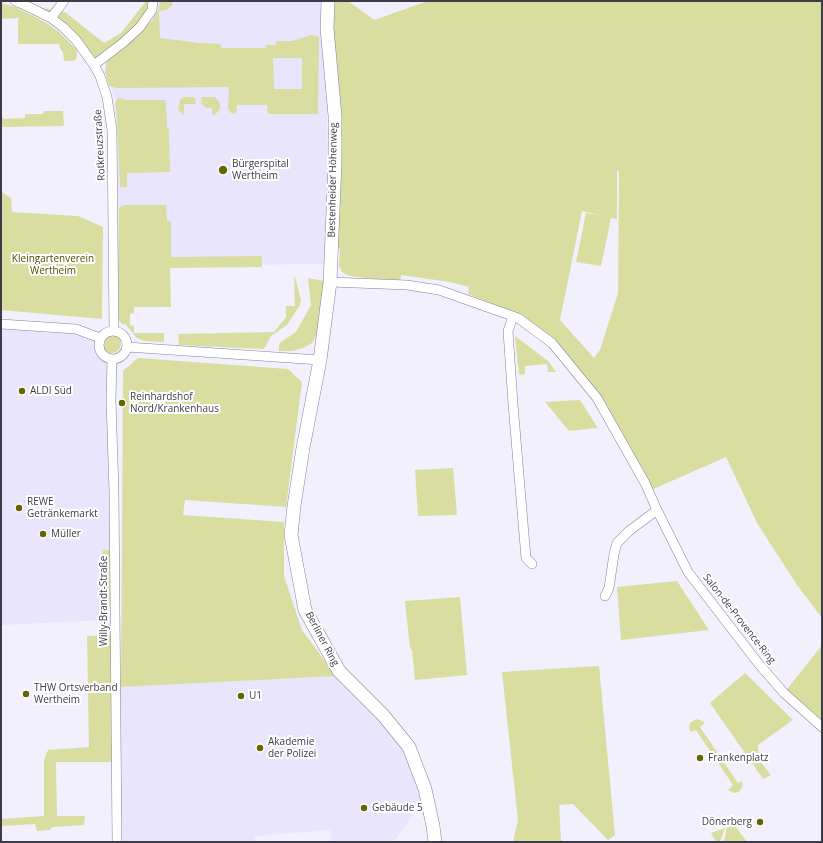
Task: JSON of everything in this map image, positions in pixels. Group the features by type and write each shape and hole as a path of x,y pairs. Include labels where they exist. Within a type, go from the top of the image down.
{"street":[{"name":"Rotkreuzstraße","path":"15,1 51,18 76,40 100,76 107,97 112,125 114,331"},
{"path":"51,18 64,1"},
{"path":"94,65 124,42 140,27 152,10 153,1"},
{"name":"Bestenheider Höhenweg","path":"320,360 330,282 335,164 335,116 327,28 328,1"},
{"name":"Salon-de-Provence-Ring","path":"330,282 406,285 439,290 513,316 552,343 597,398 645,483 688,572 784,694 822,727"},
{"path":"513,316 508,331 513,397 526,558 532,564"},
{"path":"1,324 76,329 100,338"},
{"path":"114,331 123,335 126,340 127,347 122,356 112,359 104,356 98,343 100,338 105,333 114,331"},
{"path":"127,347 320,360"},
{"name":"Willy-Brandt-Straße","path":"112,359 111,394 114,492 118,842"},
{"name":"Berliner Ring","path":"320,360 303,448 291,535 306,610 339,671 383,715 409,747 425,789 435,842"},
{"path":"605,596 609,588 617,543 629,531 657,510"}],"shaded area":[{"name":"Bürgerspital Wertheim","path":"160,1 324,1 329,228 326,264 120,266 116,104 106,69 153,22"},
{"path":"1,324 76,329 99,341 99,350 102,355 109,358 115,550 103,551 104,620 1,625"},
{"name":"Akademie der Polizei","path":"336,676 393,733 413,765 421,804 393,842 332,842 330,830 255,836 255,842 118,842 115,687"}],"green space":[{"path":"146,1 153,1 152,10 94,65 76,40 25,5 65,12 104,43 121,33"},
{"path":"160,1 171,1 173,5 166,10 159,11 160,38 221,44 221,48 266,48 266,45 276,45 276,41 292,41 311,35 319,37 318,114 268,114 267,105 237,105 236,114 231,113 228,108 229,87 117,88 109,86 105,72 107,59 121,49 152,21 159,8","holes":["273,58 302,58 302,89 274,89"]},
{"path":"328,1 348,1 374,20 428,1 822,1 822,618 797,585 757,523 726,457 649,491 597,398 552,343 513,312 468,294 469,287 450,282 401,275 400,282 350,276 342,272 339,266 340,249 332,247","holes":["619,170 618,293 600,350 594,358 560,320 582,211 603,216 586,213 576,262 601,266 611,218 617,219 617,171"]},
{"path":"1,3 15,7 32,15 59,32 77,50 76,59 73,61 64,61 63,52 59,44 18,44 18,18 1,19"},
{"path":"183,97 195,98 196,104 184,104 184,115 178,110 180,100"},
{"path":"202,97 214,97 218,100 220,108 216,114 212,115 212,108 205,108 204,105 201,104"},
{"path":"118,98 125,100 165,100 167,128 169,129 170,172 127,173 127,187 120,187 115,104"},
{"path":"44,111 63,111 64,126 1,127 1,117 3,117 3,119 25,118 25,114 43,114"},
{"name":"Kleingartenverein Wertheim","path":"1,160 2,192 11,198 12,212 78,216 103,227 102,319 1,310"},
{"path":"126,205 166,205 167,221 171,221 171,257 262,256 262,267 170,268 171,307 134,307 134,313 130,314 130,325 134,326 134,333 164,333 164,342 144,341 137,338 125,324 122,324 118,319 117,314 119,209 121,206"},
{"path":"294,276 301,300 300,305 287,325 271,336 264,349 179,345 178,334 274,332 286,317 286,306 295,306"},
{"path":"308,278 324,281 317,334 312,343 303,348 292,351 279,351 279,345 281,342 296,332 311,305"},
{"path":"112,335 118,338 121,344 118,350 112,353 106,350 103,344 106,338"},
{"path":"515,336 548,361 556,372 548,372 547,364 525,366 525,374 519,375"},
{"path":"138,358 288,369 302,382 286,507 185,500 183,515 284,522 284,576 302,630 336,676 121,687 123,371"},
{"path":"580,400 598,428 569,431 545,402"},
{"path":"453,468 457,515 418,516 415,470"},
{"path":"103,550 115,550 116,606 103,607"},
{"path":"677,581 709,630 621,640 617,587"},
{"path":"460,597 467,675 415,680 405,601"},
{"path":"115,635 116,762 56,762 57,816 85,816 84,825 52,827 50,830 37,831 35,824 1,826 1,819 44,816 44,760 48,750 89,747 87,636"},
{"path":"822,645 822,727 784,693"},
{"path":"599,666 615,835 608,840 573,804 559,805 561,840 564,842 513,842 518,820 502,672"},
{"path":"745,673 793,720 758,745 759,760 771,775 763,779 710,703"},
{"path":"696,719 705,723 700,727 738,783 742,781 743,786 739,792 734,793 728,790 733,785 696,730 691,732 689,728 690,723"},
{"path":"736,821 738,824 736,827 747,842 724,842 727,826"},
{"path":"725,828 720,842 716,842 711,833"}],"place":[{"name":"Bürgerspital Wertheim","path":"223,170"},
{"name":"ALDI Süd","path":"22,391"},
{"name":"Reinhardshof Nord/Krankenhaus","path":"122,403"},
{"name":"REWE Getränkemarkt","path":"19,508"},
{"name":"Müller","path":"43,534"},
{"name":"THW Ortsverband Wertheim","path":"26,694"},
{"name":"U1","path":"241,696"},
{"name":"Akademie der Polizei","path":"260,748"},
{"name":"Frankenplatz","path":"700,758"},
{"name":"Gebäude 5","path":"364,808"},
{"name":"Dönerberg","path":"760,822"}]}
